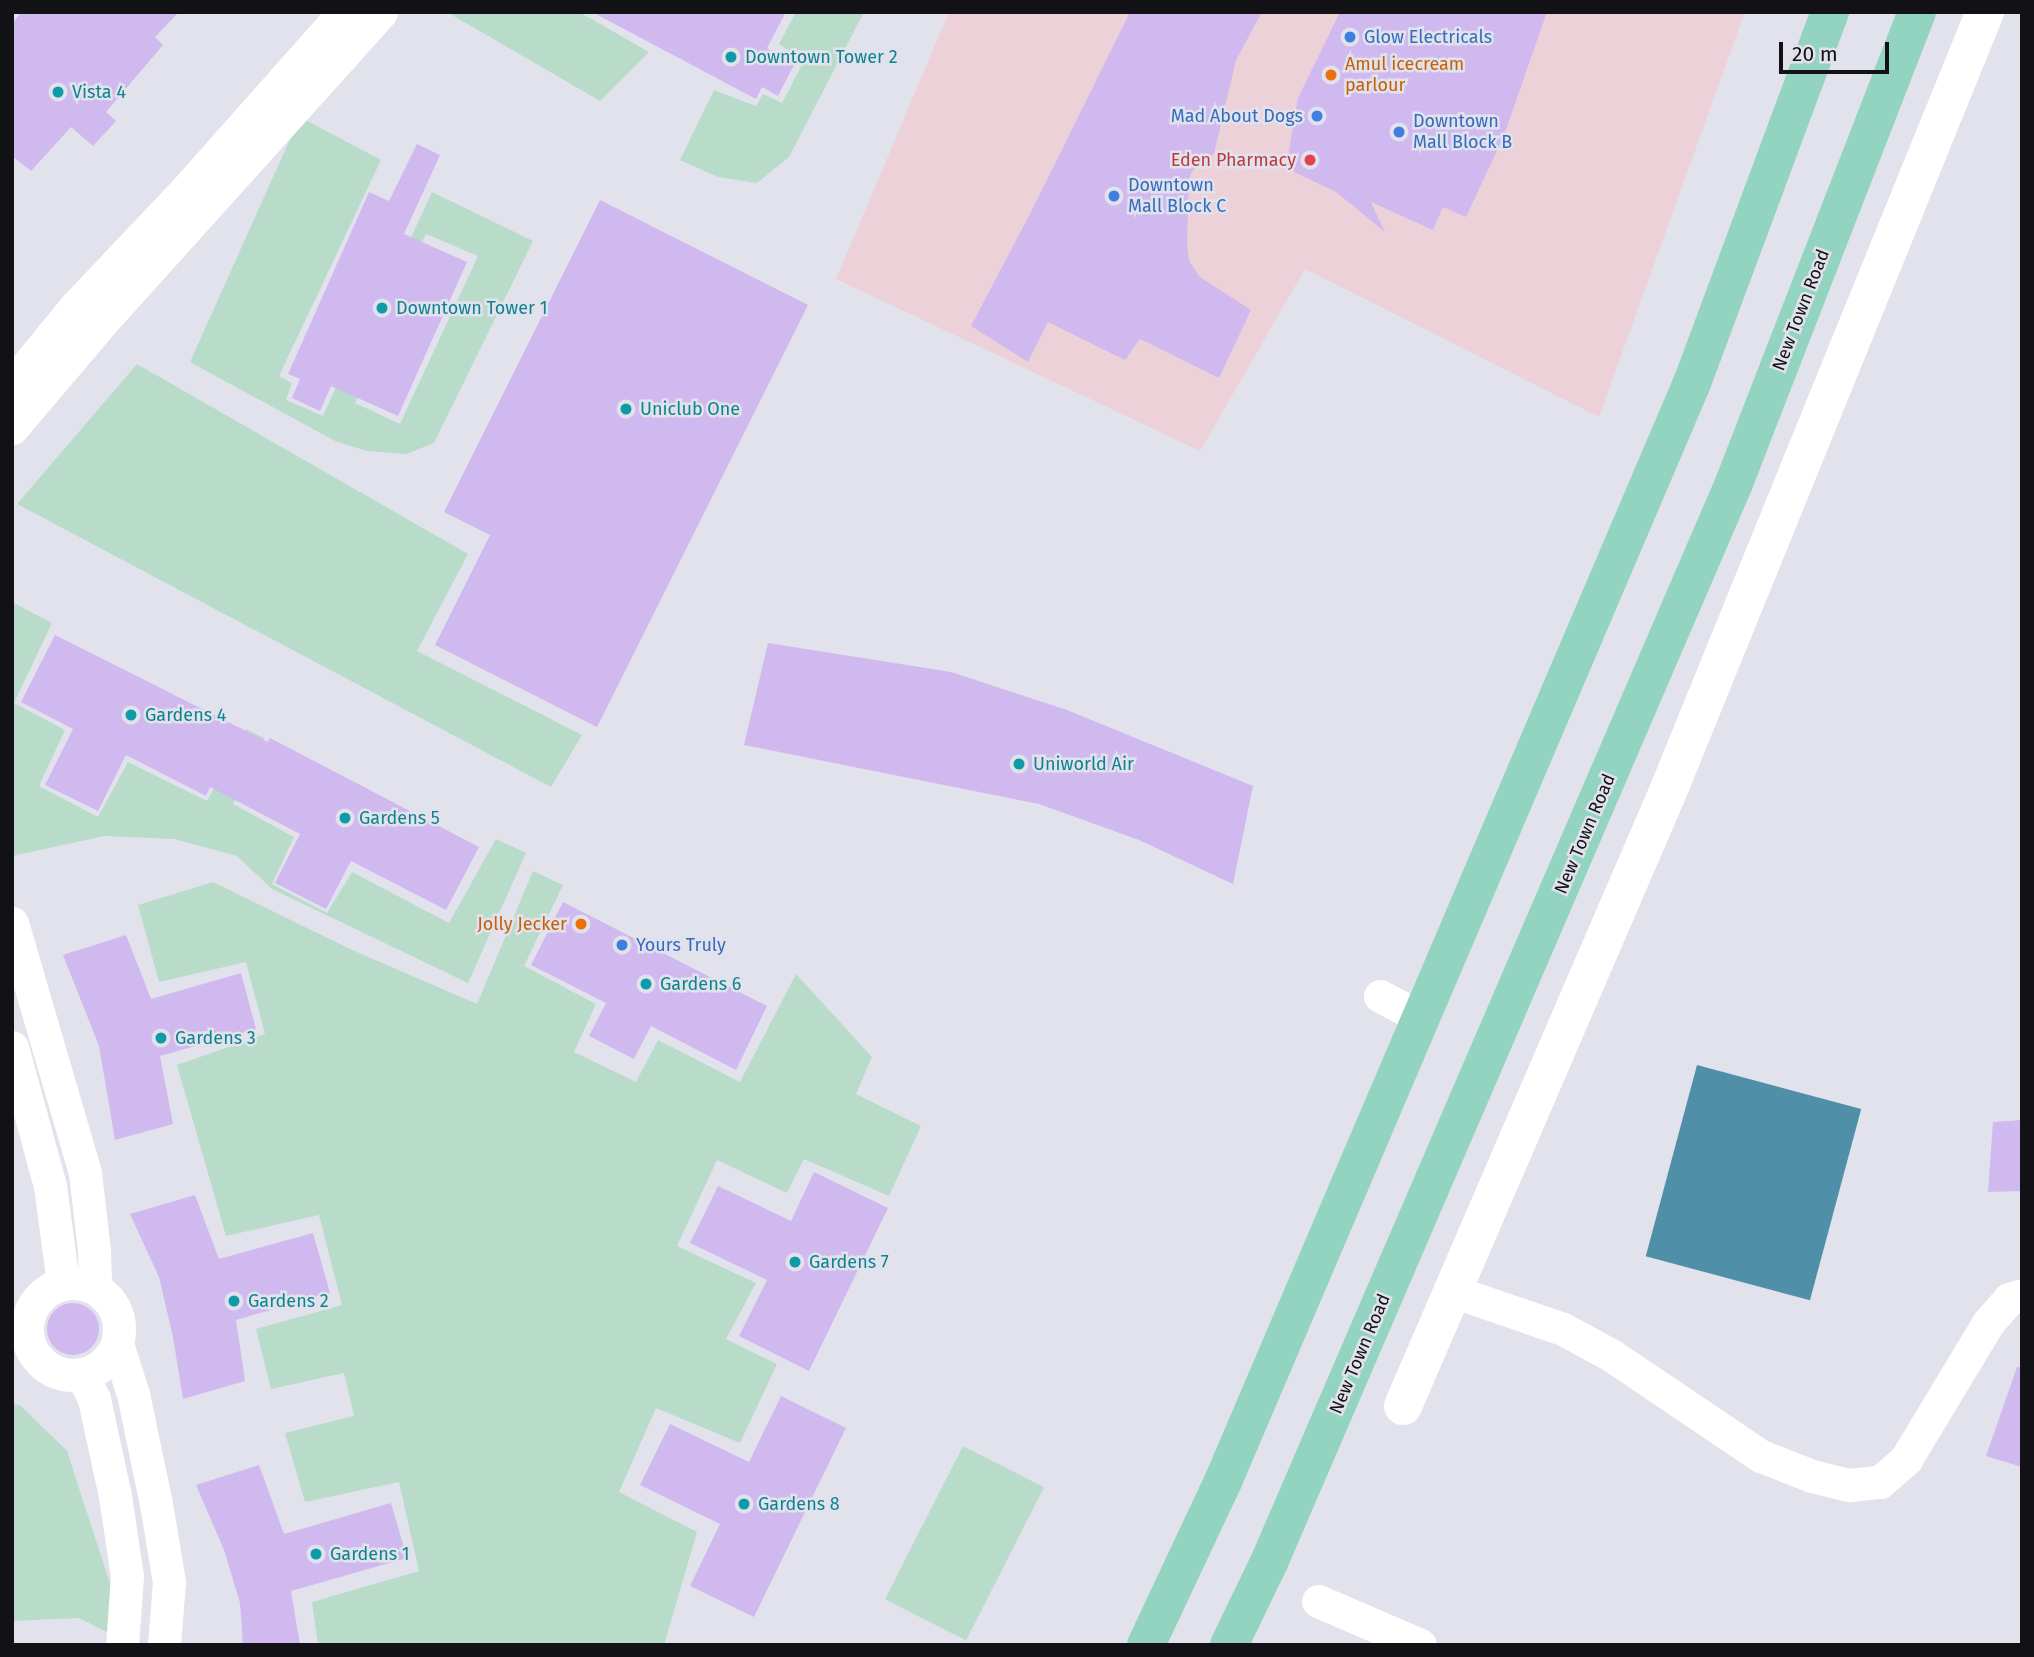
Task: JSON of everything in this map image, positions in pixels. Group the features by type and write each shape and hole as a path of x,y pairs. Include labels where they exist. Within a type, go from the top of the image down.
{"main road":[{"path":"1146,1645 1224,1479 1692,383 1829,12"},
{"name":"New Town Road","path":"1229,1645 1270,1560 1728,496 1917,12"}],"street":[{"path":"12,384 75,307 186,190 344,12"},
{"path":"12,428 102,322 381,12"},
{"path":"1403,1406 1667,794 1985,12"},
{"path":"12,923 85,1173 94,1251 51,1292 28,1315 21,1344 51,1371 66,1376 82,1375 97,1369 109,1358 117,1344 119,1328 116,1312 107,1298 51,1292"},
{"path":"1380,996 1422,1018"},
{"path":"12,1047 50,1186 51,1292"},
{"path":"1452,1291 1563,1329 1611,1354 1761,1456 1812,1476 1849,1485 1880,1482 1906,1459 1988,1322 2009,1299 2022,1295"},
{"path":"117,1344 133,1394 169,1582 164,1645"},
{"path":"82,1375 94,1399 115,1496 127,1576 122,1645"},
{"path":"1318,1601 1420,1645"}],"shaded area":[{"path":"949,12 1745,12 1599,417 1305,269 1200,451 836,279"}],"green space":[{"path":"454,12 579,12 649,52 600,101 452,15"},
{"path":"796,12 864,12 789,157 757,183 718,177 680,160 714,90 756,106 763,94 782,103 804,61 779,44"},
{"path":"300,117 381,160 279,376 292,383 286,400 323,416 353,350 374,361 355,403 400,424 478,256 426,234 418,249 408,244 432,192 533,241 434,443 406,454 367,451 335,441 190,362"},
{"path":"137,364 468,554 417,651 582,735 551,787 17,504"},
{"path":"12,602 52,623 14,703 65,730 39,786 98,817 128,762 207,801 246,729 264,738 233,804 294,837 272,884 327,913 352,872 449,923 496,839 526,853 468,983 272,889 237,856 174,839 104,836 12,856"},
{"path":"533,871 563,885 524,966 596,1004 574,1052 636,1082 658,1040 740,1082 796,974 872,1057 856,1094 921,1126 889,1196 804,1159 787,1193 717,1160 677,1246 756,1283 726,1339 777,1364 740,1443 656,1408 619,1492 697,1532 664,1645 318,1645 312,1602 419,1571 399,1482 305,1502 285,1433 354,1416 344,1373 271,1389 256,1329 342,1305 319,1215 226,1236 177,1065 265,1034 246,962 159,982 138,905 213,882 350,949 477,1004"},
{"path":"12,1404 20,1405 67,1451 114,1596 111,1634 79,1618 12,1621"},
{"path":"963,1446 1044,1487 966,1641 885,1599"}],"water":[{"path":"1697,1065 1861,1109 1810,1300 1646,1256"}],"building":[{"name":"Vista 4","path":"22,12 179,12 155,37 163,45 106,112 116,121 93,146 71,127 31,171 12,156 12,23"},
{"name":"Downtown Tower 2","path":"592,12 786,12 767,48 795,63 778,96 762,87 756,99"},
{"name":"Downtown Mall Block C","path":"1130,12 1262,12 1236,60 1214,154 1191,173 1189,182 1189,261 1200,277 1251,310 1219,378 1140,339 1125,360 1048,322 1028,362 971,326"},
{"name":"Downtown Mall Block B","path":"1340,12 1547,12 1503,138 1466,217 1443,207 1433,230 1371,202 1385,232 1336,192 1286,168 1298,98"},
{"name":"Downtown Tower 1","path":"417,144 440,155 404,234 467,262 398,416 331,386 320,411 292,398 300,379 288,374 369,192 389,201"},
{"name":"Uniclub One","path":"600,200 808,305 597,727 435,645 490,535 444,512"},
{"path":"55,635 268,742 270,738 479,847 446,910 351,861 326,909 275,883 300,834 210,787 206,796 126,755 98,811 45,785 73,729 21,702"},
{"name":"Uniworld Air","path":"768,643 951,672 1067,710 1253,786 1233,884 1139,840 1039,804 744,745"},
{"name":"Gardens 6","path":"563,902 767,1006 736,1070 651,1026 634,1059 589,1036 606,1003 531,965"},
{"name":"Gardens 3","path":"126,935 151,999 241,973 256,1029 160,1056 173,1124 115,1140 99,1046 63,955"},
{"path":"2022,1120 2022,1191 1988,1192 1993,1122"},
{"name":"Gardens 7","path":"814,1172 888,1208 809,1371 739,1336 767,1280 690,1243 718,1186 791,1221"},
{"name":"Gardens 2","path":"195,1195 219,1259 313,1233 330,1293 236,1320 245,1381 183,1399 173,1337 159,1277 130,1214"},
{"path":"73,1303 92,1310 99,1329 92,1348 73,1355 54,1348 47,1329 54,1310"},
{"path":"2017,1367 2022,1367 2022,1467 1986,1456"},
{"name":"Gardens 8","path":"781,1396 846,1428 754,1617 690,1586 720,1524 640,1485 670,1424 749,1462"},
{"name":"Gardens 1","path":"259,1465 284,1534 391,1503 407,1558 291,1591 300,1645 243,1645 240,1603 224,1550 196,1485"}],"place":[{"name":"Glow Electricals","path":"1350,37"},
{"name":"Downtown Tower 2","path":"731,57"},
{"name":"Amul icecream parlour","path":"1331,75"},
{"name":"Vista 4","path":"58,92"},
{"name":"Mad About Dogs","path":"1317,116"},
{"name":"Downtown Mall Block B","path":"1399,132"},
{"name":"Eden Pharmacy","path":"1310,160"},
{"name":"Downtown Mall Block C","path":"1114,196"},
{"name":"Downtown Tower 1","path":"382,308"},
{"name":"Uniclub One","path":"626,409"},
{"name":"Gardens 4","path":"131,715"},
{"name":"Uniworld Air","path":"1019,764"},
{"name":"Gardens 5","path":"345,818"},
{"name":"Jolly Jecker","path":"581,924"},
{"name":"Yours Truly","path":"622,945"},
{"name":"Gardens 6","path":"646,984"},
{"name":"Gardens 3","path":"161,1038"},
{"name":"Gardens 7","path":"795,1262"},
{"name":"Gardens 2","path":"234,1301"},
{"name":"Gardens 8","path":"744,1504"},
{"name":"Gardens 1","path":"316,1554"}]}
